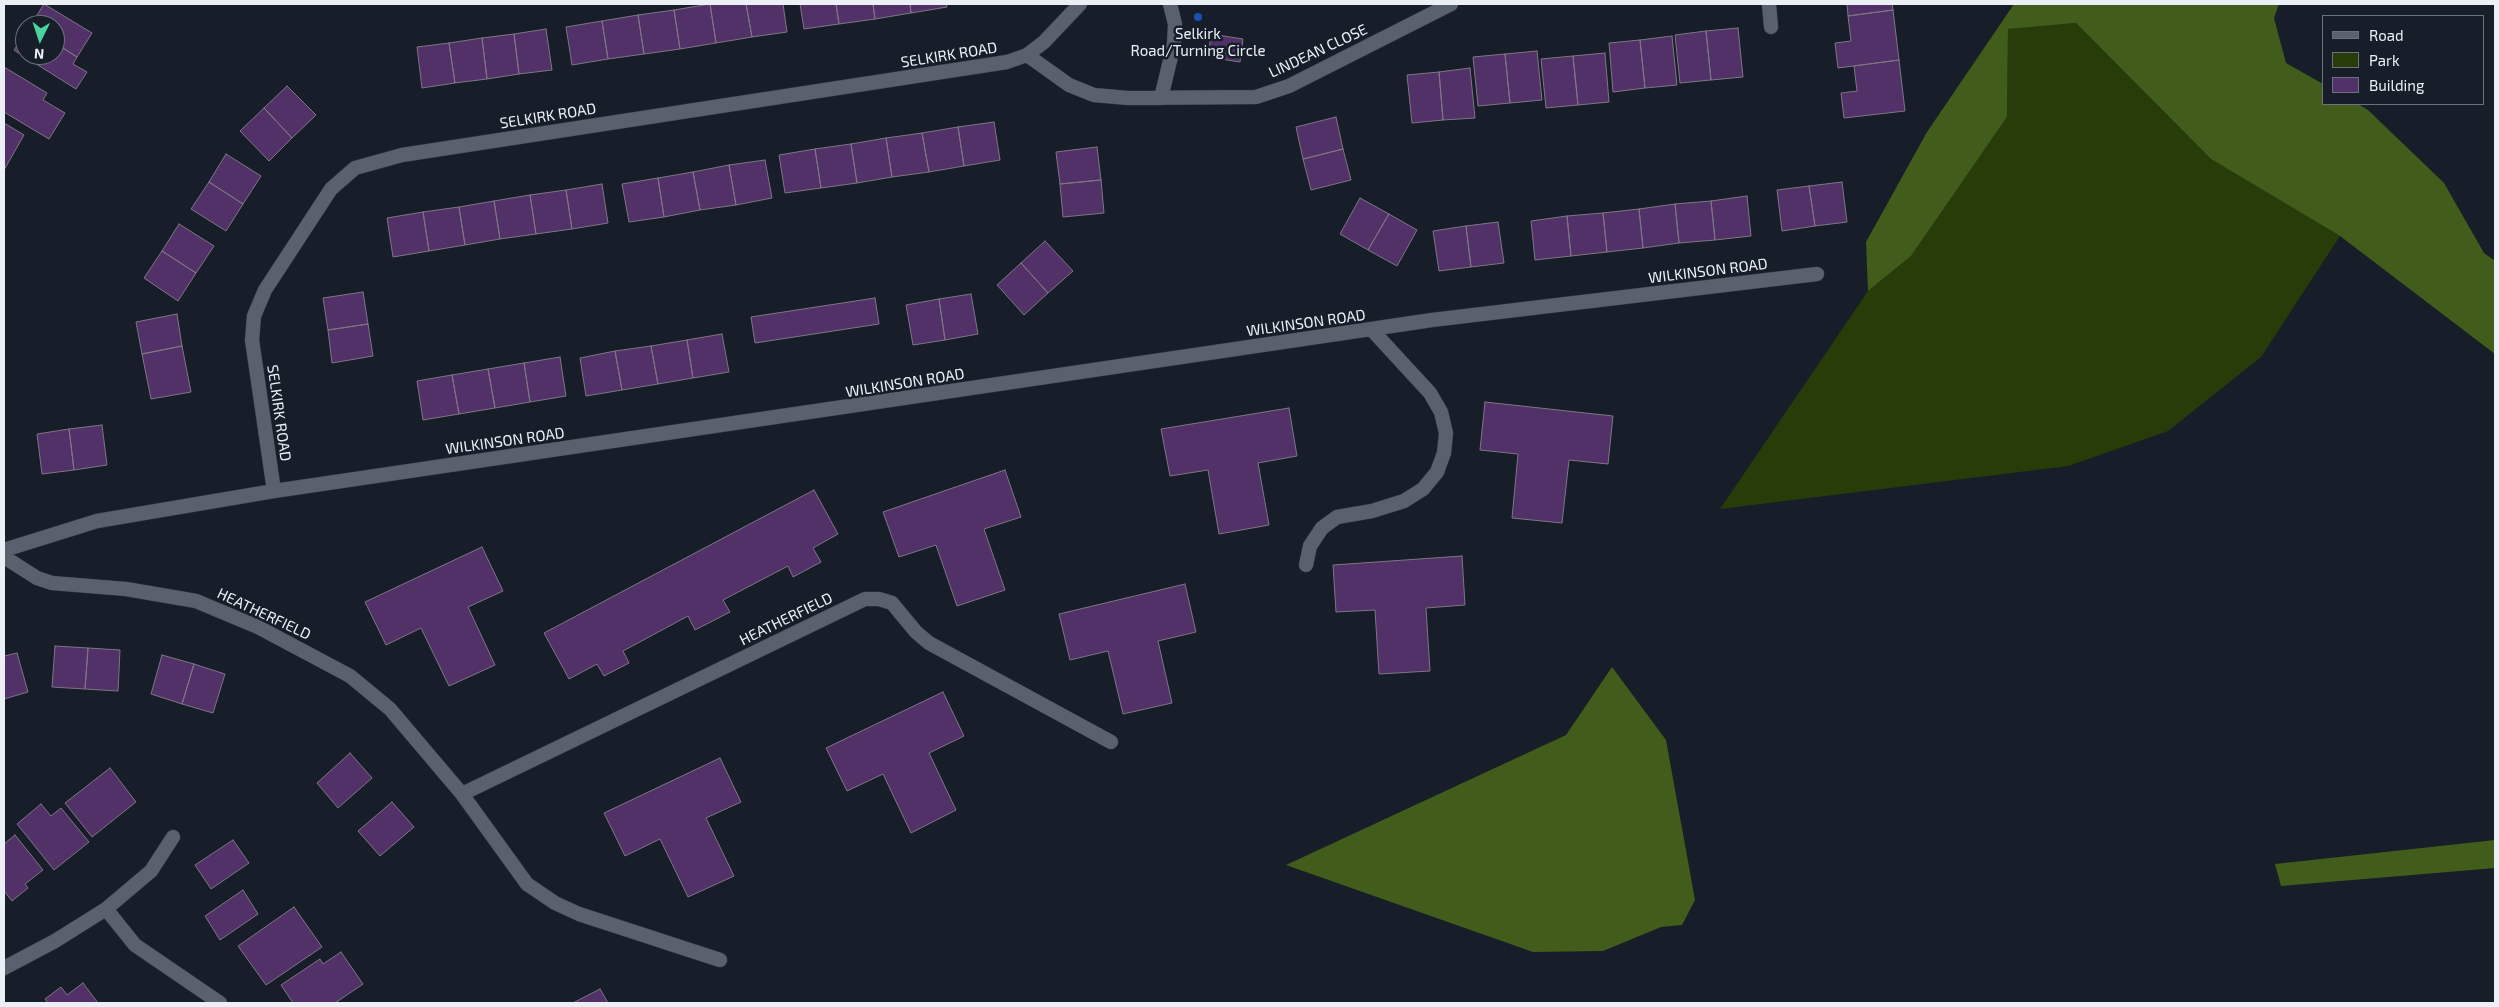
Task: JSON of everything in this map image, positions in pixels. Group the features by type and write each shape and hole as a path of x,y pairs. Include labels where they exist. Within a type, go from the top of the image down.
{"street":[{"name":"SELKIRK ROAD","path":"274,491 252,340 254,316 265,290 331,189 355,168 402,155 1008,62 1027,54 1044,42 1080,4"},
{"path":"1160,98 1174,44 1175,24 1170,4"},
{"name":"LINDEAN CLOSE","path":"1027,54 1069,85 1094,95 1128,98 1256,96 1289,86 1451,4"},
{"path":"1769,4 1771,27"},
{"name":"WILKINSON ROAD","path":"4,550 97,521 274,491 1372,330 1817,274"},
{"path":"1306,565 1310,546 1322,528 1337,517 1372,511 1404,501 1423,489 1437,472 1444,453 1446,433 1441,412 1430,392 1372,330"},
{"name":"HEATHERFIELD","path":"4,557 37,578 52,583 126,589 196,601 258,627 350,676 390,709 462,794 527,884 555,903 579,914 720,960"},
{"name":"HEATHERFIELD","path":"462,794 865,599 879,599 892,603 916,632 929,642 1111,742"},
{"path":"4,968 55,941 106,909 151,871 173,837"},
{"path":"106,909 135,945 220,1003"}],"green space":[{"path":"2014,4 2279,4 2274,18 2286,63 2322,83 2322,105 2360,105 2368,110 2444,183 2484,253 2495,261 2495,354 2340,236 2211,159 2076,23 2008,29 2007,117 1911,256 1868,291 1866,242 1927,132"},
{"path":"2076,23 2211,159 2340,236 2261,357 2168,431 2068,466 1720,509 1868,291 1911,256 2007,117 2008,29"},
{"path":"1612,667 1666,740 1695,900 1682,925 1661,927 1603,951 1533,952 1286,865 1566,735"},
{"path":"2495,840 2495,868 2281,886 2275,864"}],"building":[{"path":"44,4 62,15 37,15"},
{"path":"710,4 746,4 752,37 716,43"},
{"path":"710,4 716,43 680,49 674,10"},
{"path":"746,4 783,4 787,32 752,37"},
{"path":"800,4 836,4 839,24 804,29"},
{"path":"836,4 873,4 875,19 839,24"},
{"path":"873,4 910,4 911,13 875,19"},
{"path":"910,4 946,4 947,7 911,13"},
{"path":"1847,4 1892,4 1893,10 1848,16"},
{"path":"674,10 680,49 644,54 638,15"},
{"path":"1893,10 1899,60 1838,68 1835,43 1851,41 1848,16"},
{"path":"638,15 644,54 608,59 602,21"},
{"path":"65,17 92,33 77,57 65,49"},
{"path":"602,21 608,59 572,65 566,27"},
{"path":"1738,28 1743,77 1711,80 1706,31"},
{"path":"546,29 552,70 519,74 514,34"},
{"path":"1706,31 1711,80 1680,83 1675,35"},
{"path":"514,34 519,74 487,79 482,38"},
{"path":"1211,34 1243,39 1240,62 1208,57"},
{"path":"1672,36 1677,85 1645,88 1640,40"},
{"path":"482,38 487,79 455,83 449,43"},
{"path":"1640,40 1645,88 1613,92 1609,43"},
{"path":"449,43 455,83 422,88 417,47"},
{"path":"65,49 77,57 73,64 87,72 76,89 38,65 65,65"},
{"path":"1537,51 1542,100 1510,103 1505,54"},
{"path":"1605,53 1609,102 1578,105 1573,56"},
{"path":"1505,54 1510,103 1478,106 1473,57"},
{"path":"1573,56 1578,105 1546,108 1541,59"},
{"path":"1899,60 1905,111 1844,118 1841,93 1857,91 1854,66"},
{"path":"4,67 47,93 43,100 65,113 49,139 4,112"},
{"path":"1470,68 1475,118 1443,120 1439,72"},
{"path":"1439,72 1443,120 1412,123 1407,75"},
{"path":"287,86 316,115 292,138 264,108"},
{"path":"264,108 292,138 269,161 240,131"},
{"path":"1336,117 1343,149 1303,159 1296,127"},
{"path":"994,122 1000,160 964,166 958,127"},
{"path":"4,123 24,135 4,170"},
{"path":"958,127 964,166 929,172 922,133"},
{"path":"922,133 929,172 892,177 886,138"},
{"path":"886,138 892,177 857,183 851,144"},
{"path":"851,144 857,183 821,188 815,149"},
{"path":"1097,147 1101,180 1060,184 1056,152"},
{"path":"815,149 821,188 785,193 779,155"},
{"path":"1343,149 1351,180 1311,190 1303,159"},
{"path":"226,154 261,176 243,204 209,182"},
{"path":"765,160 772,198 736,205 729,165"},
{"path":"729,165 736,205 700,210 693,172"},
{"path":"693,172 700,210 664,217 658,178"},
{"path":"658,178 664,217 629,222 622,184"},
{"path":"1101,180 1104,213 1063,217 1060,184"},
{"path":"209,182 243,204 226,231 191,209"},
{"path":"1842,182 1847,222 1815,226 1809,186"},
{"path":"602,184 608,223 572,229 566,190"},
{"path":"1809,186 1815,226 1782,231 1777,190"},
{"path":"566,190 572,229 536,234 530,195"},
{"path":"530,195 536,234 500,239 494,201"},
{"path":"1747,196 1751,236 1715,240 1711,201"},
{"path":"1360,198 1389,214 1368,250 1340,234"},
{"path":"494,201 500,239 465,245 459,207"},
{"path":"1711,201 1715,240 1679,243 1675,204"},
{"path":"1675,204 1679,243 1643,248 1639,209"},
{"path":"459,207 465,245 429,251 423,212"},
{"path":"1639,209 1643,248 1607,252 1603,213"},
{"path":"423,212 429,251 393,257 387,218"},
{"path":"1603,213 1607,252 1571,256 1567,216"},
{"path":"1389,214 1417,230 1397,266 1368,250"},
{"path":"1567,216 1571,256 1535,260 1531,221"},
{"path":"1498,222 1504,263 1471,267 1466,226"},
{"path":"179,224 214,246 196,273 162,251"},
{"path":"1466,226 1471,267 1439,271 1433,231"},
{"path":"1045,241 1073,271 1048,293 1021,263"},
{"path":"162,251 196,273 178,301 144,278"},
{"path":"1021,263 1048,293 1024,315 997,285"},
{"path":"363,292 368,324 328,330 323,298"},
{"path":"971,294 978,334 945,340 939,299"},
{"path":"875,298 879,324 755,343 751,317"},
{"path":"939,299 945,340 913,345 906,305"},
{"path":"177,314 182,346 142,354 136,322"},
{"path":"368,324 373,356 332,363 328,330"},
{"path":"722,334 729,372 693,378 687,340"},
{"path":"687,340 693,378 658,384 651,346"},
{"path":"182,346 191,392 151,399 142,354"},
{"path":"651,346 658,384 622,390 615,351"},
{"path":"615,351 622,390 586,396 580,358"},
{"path":"560,357 566,396 530,402 524,363"},
{"path":"524,363 530,402 495,408 488,369"},
{"path":"488,369 495,408 459,414 452,375"},
{"path":"452,375 459,414 423,420 417,381"},
{"path":"1485,402 1613,416 1608,464 1569,460 1562,523 1512,518 1518,454 1480,450"},
{"path":"1289,408 1297,456 1258,463 1269,525 1219,534 1208,470 1170,476 1161,429"},
{"path":"102,425 107,465 74,470 69,429"},
{"path":"69,429 74,470 42,474 37,434"},
{"path":"1005,470 1021,517 984,529 1005,590 957,606 936,545 899,557 883,512"},
{"path":"814,490 838,534 813,548 821,562 793,577 788,566 723,600 730,612 695,630 688,616 623,651 629,663 604,676 597,664 569,679 544,633"},
{"path":"482,547 503,591 468,607 495,665 449,686 421,628 386,645 365,602"},
{"path":"1462,556 1465,605 1426,608 1430,671 1379,674 1375,610 1336,612 1333,565"},
{"path":"1185,584 1196,632 1158,641 1172,703 1123,714 1108,651 1070,660 1059,614"},
{"path":"55,646 88,648 85,689 52,687"},
{"path":"88,648 120,650 118,691 85,689"},
{"path":"17,653 28,692 4,699 4,656"},
{"path":"162,655 194,664 182,704 151,694"},
{"path":"194,664 225,674 213,713 182,704"},
{"path":"943,692 964,736 929,753 956,810 911,833 883,774 847,791 826,748"},
{"path":"350,753 372,778 338,808 317,783"},
{"path":"720,758 741,802 706,818 734,876 688,897 660,839 625,856 604,813"},
{"path":"110,768 136,802 92,837 65,803"},
{"path":"392,802 414,827 380,856 358,831"},
{"path":"41,804 51,816 61,808 89,842 54,870 17,824"},
{"path":"15,835 43,870 25,884 28,888 12,901 4,891 4,844"},
{"path":"233,840 249,863 211,889 195,865"},
{"path":"243,890 258,914 220,940 205,916"},
{"path":"294,907 322,947 266,985 238,946"},
{"path":"341,952 363,984 335,1003 293,1003 281,985 320,959 323,964"},
{"path":"83,983 98,1003 48,1003 45,999 61,987 67,995"},
{"path":"600,989 608,1003 573,1003"}],"place":[{"name":"Selkirk Road/Turning Circle","path":"1198,17"}]}
